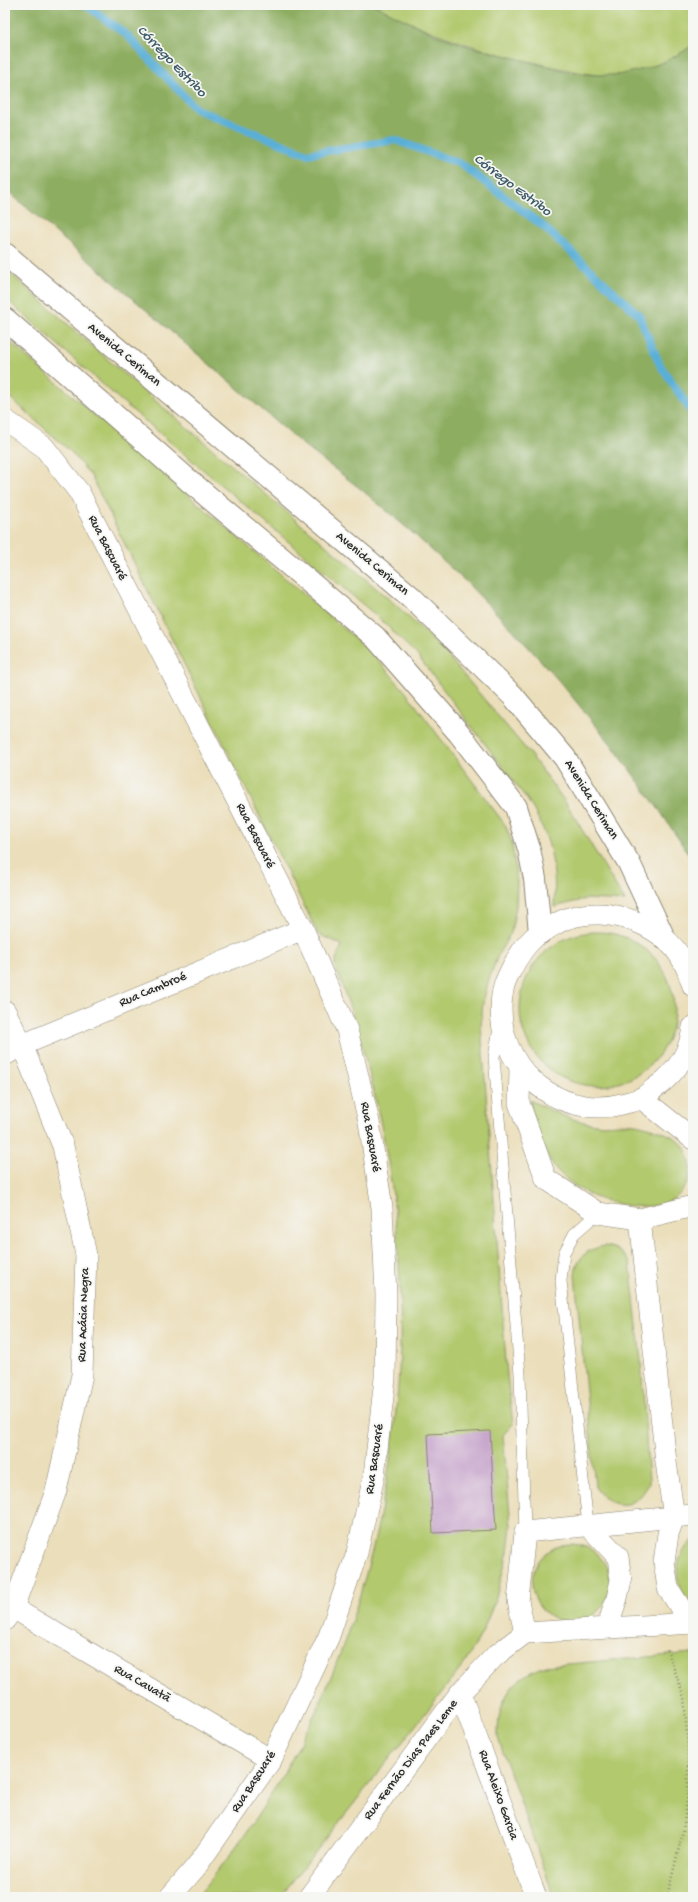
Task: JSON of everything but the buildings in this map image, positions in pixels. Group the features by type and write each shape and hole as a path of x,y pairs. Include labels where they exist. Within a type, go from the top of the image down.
{"street":[{"name":"Avenida Ceriman","path":"5,254 411,597 513,696 565,758 629,863 664,938"},
{"path":"5,319 187,478 375,637 386,649 459,733 516,807 529,849 535,879 540,933"},
{"name":"Rua Bascuaré","path":"5,420 44,447 79,492 303,928 347,1030 369,1122 382,1208 386,1295 386,1378 374,1476 357,1553 329,1636 271,1760 196,1867 170,1897"},
{"path":"693,986 682,960 664,938 636,920 603,913 570,918 540,933 518,956 504,984 501,1016 506,1043 520,1069 544,1092 575,1105 608,1107 641,1098 671,1076 691,1043 693,1027"},
{"name":"Rua Cambroé","path":"14,1050 303,928"},
{"name":"Rua Acácia Negra","path":"5,1011 14,1050 63,1146 86,1255 82,1375 56,1491 9,1614"},
{"path":"520,1069 519,1103 546,1179 598,1213 640,1219 693,1206"},
{"path":"641,1098 693,1139"},
{"path":"640,1219 666,1462 683,1516"},
{"path":"683,1516 668,1534 664,1562 668,1588 692,1623 525,1633 518,1601 525,1532 683,1516"},
{"path":"588,1525 618,1557 620,1580 617,1598 607,1628"},
{"name":"Rua Cavatã","path":"9,1614 271,1760"},
{"name":"Rua Fernão Dias Paes Leme","path":"309,1897 460,1693 495,1656 525,1633"},
{"name":"Rua Aleixo Garcia","path":"460,1693 536,1897"}],"lane":[{"path":"501,1016 494,1057 520,1374 525,1532"},
{"path":"588,1525 561,1280 564,1253 574,1234 598,1213"}],"path":[{"path":"658,1626 684,1697 688,1747 688,1793 686,1810 683,1831 667,1897"},
{"path":"686,1810 693,1829"}],"green space":[{"path":"5,5 374,5 434,34 471,47 570,72 594,75 618,75 640,70 662,63 693,45 693,861 660,811 611,744 559,681 513,630 465,581 414,534 362,490 307,448 5,189"},
{"path":"374,5 693,5 693,45 676,56 657,65 627,74 590,74 523,60 479,48 415,25"},
{"path":"5,269 130,379 396,605 442,649 530,754 566,803 625,901 586,899 554,907 555,891 553,863 546,838 535,812 527,799 417,655 379,618 118,398 5,298"},
{"path":"5,338 370,651 405,691 506,826 512,844 517,882 516,907 511,932 498,955 489,979 483,1002 481,1026 507,1375 513,1424 503,1435 511,1526 508,1552 495,1601 482,1633 465,1663 280,1897 197,1897 243,1837 271,1795 296,1751 308,1728 337,1661 361,1591 379,1519 392,1445 399,1371 400,1297 396,1223 386,1150 365,1057 353,1015 335,967 335,963 342,945 318,934 91,476 71,452 5,393"},
{"path":"589,932 605,932 619,935 633,941 646,949 657,960 671,987 674,1009 673,1024 665,1045 657,1058 646,1069 619,1083 605,1086 589,1086 575,1083 561,1077 548,1069 537,1058 523,1031 520,1017 520,1001 523,987 529,973 537,960 548,949 575,935"},
{"path":"530,1100 553,1112 578,1121 600,1125 635,1124 672,1136 681,1143 689,1158 690,1166 687,1183 679,1195 666,1202 651,1206 617,1204 588,1194 567,1180 557,1170 546,1154 533,1118"},
{"path":"605,1246 619,1251 630,1263 641,1361 649,1482 638,1498 632,1502 624,1504 617,1504 609,1501 595,1487 575,1275 578,1263 584,1255 593,1249"},
{"path":"693,1540 693,1602 686,1596 681,1588 677,1571 682,1554"},
{"path":"563,1544 579,1544 593,1550 604,1561 610,1575 610,1591 604,1605 593,1616 579,1622 563,1622 549,1616 538,1605 532,1591 532,1575 538,1561 549,1550"},
{"path":"693,1653 693,1897 554,1897 498,1738 500,1713 508,1693 523,1677 545,1666"}],"waterway":[{"name":"Córrego Estribo","path":"86,5 128,36 196,109 307,154 395,140 461,164 543,226 639,315 660,365 693,414"}]}
